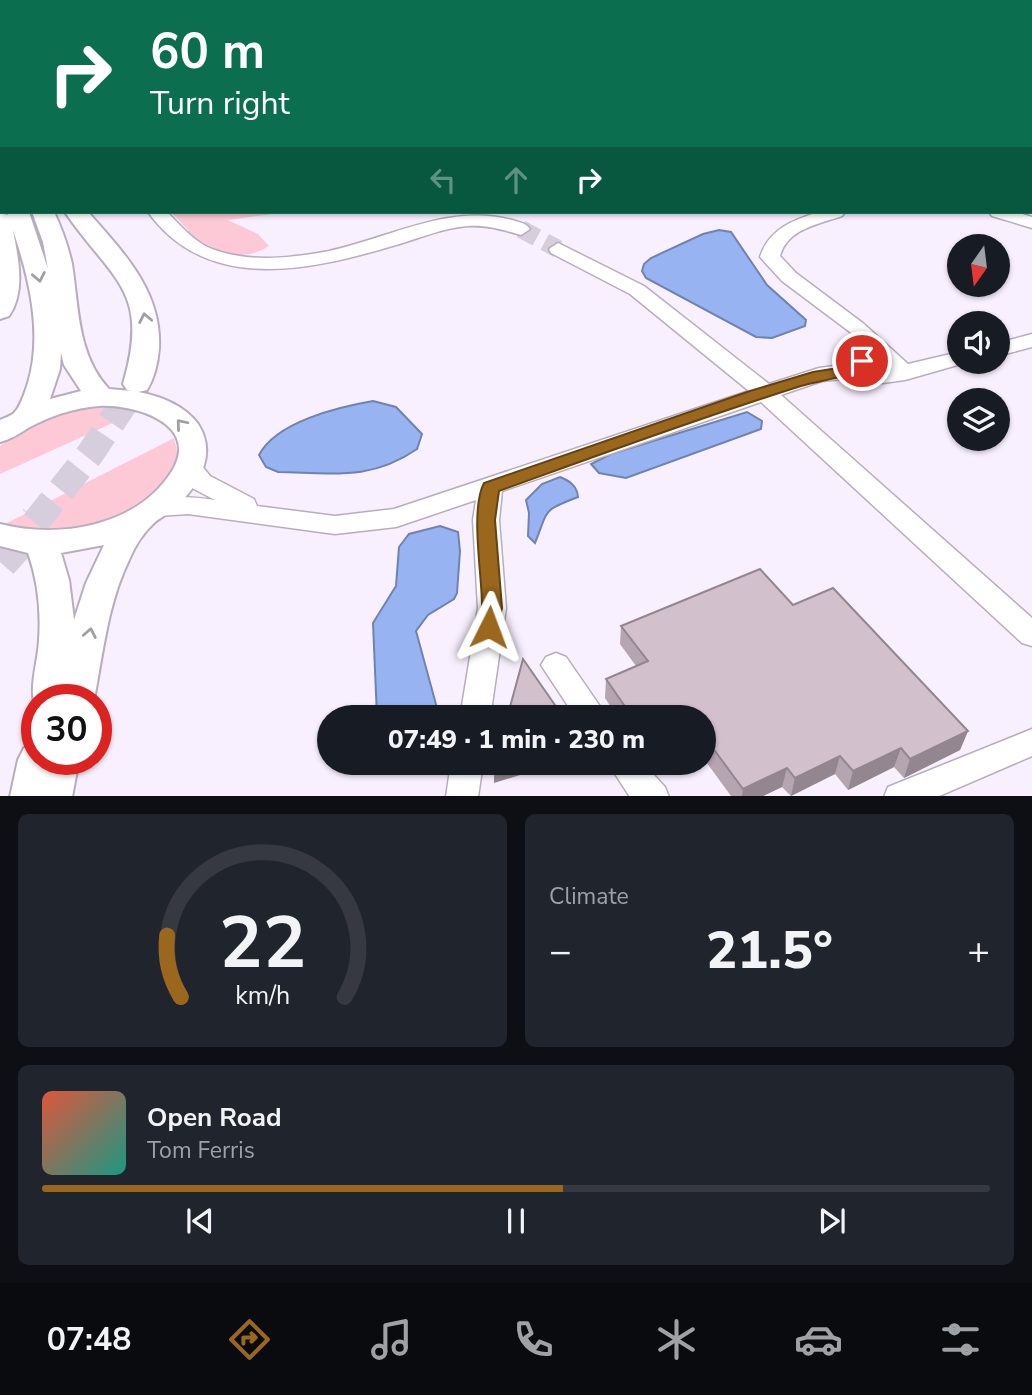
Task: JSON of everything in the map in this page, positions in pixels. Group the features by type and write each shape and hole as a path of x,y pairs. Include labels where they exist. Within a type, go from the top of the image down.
{"main road":[{"path":"19,214 35,260 48,341 45,370 36,404 26,417"},
{"path":"44,214 55,241 72,352 82,378 102,398"},
{"path":"78,214 124,269 140,298 147,323 148,345 137,384"},
{"path":"0,219 8,281 6,298 0,311"},
{"path":"0,433 26,417 64,404 102,398 137,400 170,413 182,423 189,435 192,449 189,467 177,488 149,512 115,551 98,591 78,684"},
{"path":"13,540 75,541 110,531 149,512"},
{"path":"13,540 50,564 59,641 52,684"},
{"path":"30,796 35,775"},
{"path":"52,796 57,775"}],"street":[{"path":"159,214 203,252 228,260 286,263 348,252 447,223 491,220 521,229"},
{"path":"831,214 784,232 772,244 770,257 789,277 857,328 905,373"},
{"path":"1004,214 1032,223"},
{"path":"558,249 637,290 734,365 1032,635"},
{"path":"1010,346 1032,340"},
{"path":"842,372 862,361 883,355"},
{"path":"149,512 188,505 335,524 396,518 819,375 842,372 883,376 947,362"},
{"path":"189,467 201,482 226,498 264,513"},
{"path":"477,705 492,608 486,520 490,487"},
{"path":"556,665 584,705"},
{"path":"900,796 1032,742"},
{"path":"462,796 465,775"}],"lane":[{"path":"633,775 645,791 653,796"}],"shaded area":[{"path":"173,214 273,214 228,220 258,234 269,246 248,254 238,255 219,250 189,235 188,230"},
{"path":"112,407 137,412 0,474 0,446 26,429 67,413"},
{"path":"174,438 177,458 166,480 149,497 112,520 90,528 44,534 23,531 5,524"}],"water":[{"path":"719,230 731,232 767,285 806,320 805,326 772,338 756,337 646,278 642,271 644,264 651,258 703,234"},
{"path":"373,401 396,407 422,434 417,449 400,459 367,471 334,474 278,472 266,467 259,455 267,443 293,425 326,412"},
{"path":"747,412 762,421 761,429 626,478 599,473 591,464 611,454"},
{"path":"560,477 572,484 578,497 548,512 535,543 528,536 529,513 526,500 542,484"},
{"path":"440,526 458,532 460,551 457,593 454,599 428,615 416,631 436,705 376,705 373,623 396,586 399,547 409,534"}],"building":[{"path":"760,569 793,605 833,588 968,731 910,759 901,748 853,771 840,756 795,778 787,768 743,789 716,752 716,705 624,705 606,679 648,661 621,626"},
{"path":"523,659 555,705 511,705"}],"tunnel":[{"path":"521,229 558,249"},
{"path":"35,523 90,454 137,384"},
{"path":"0,562 37,521"}],"route":[{"path":"489,627 492,608 486,520 490,487 755,395 819,375 842,372 862,361"}]}
